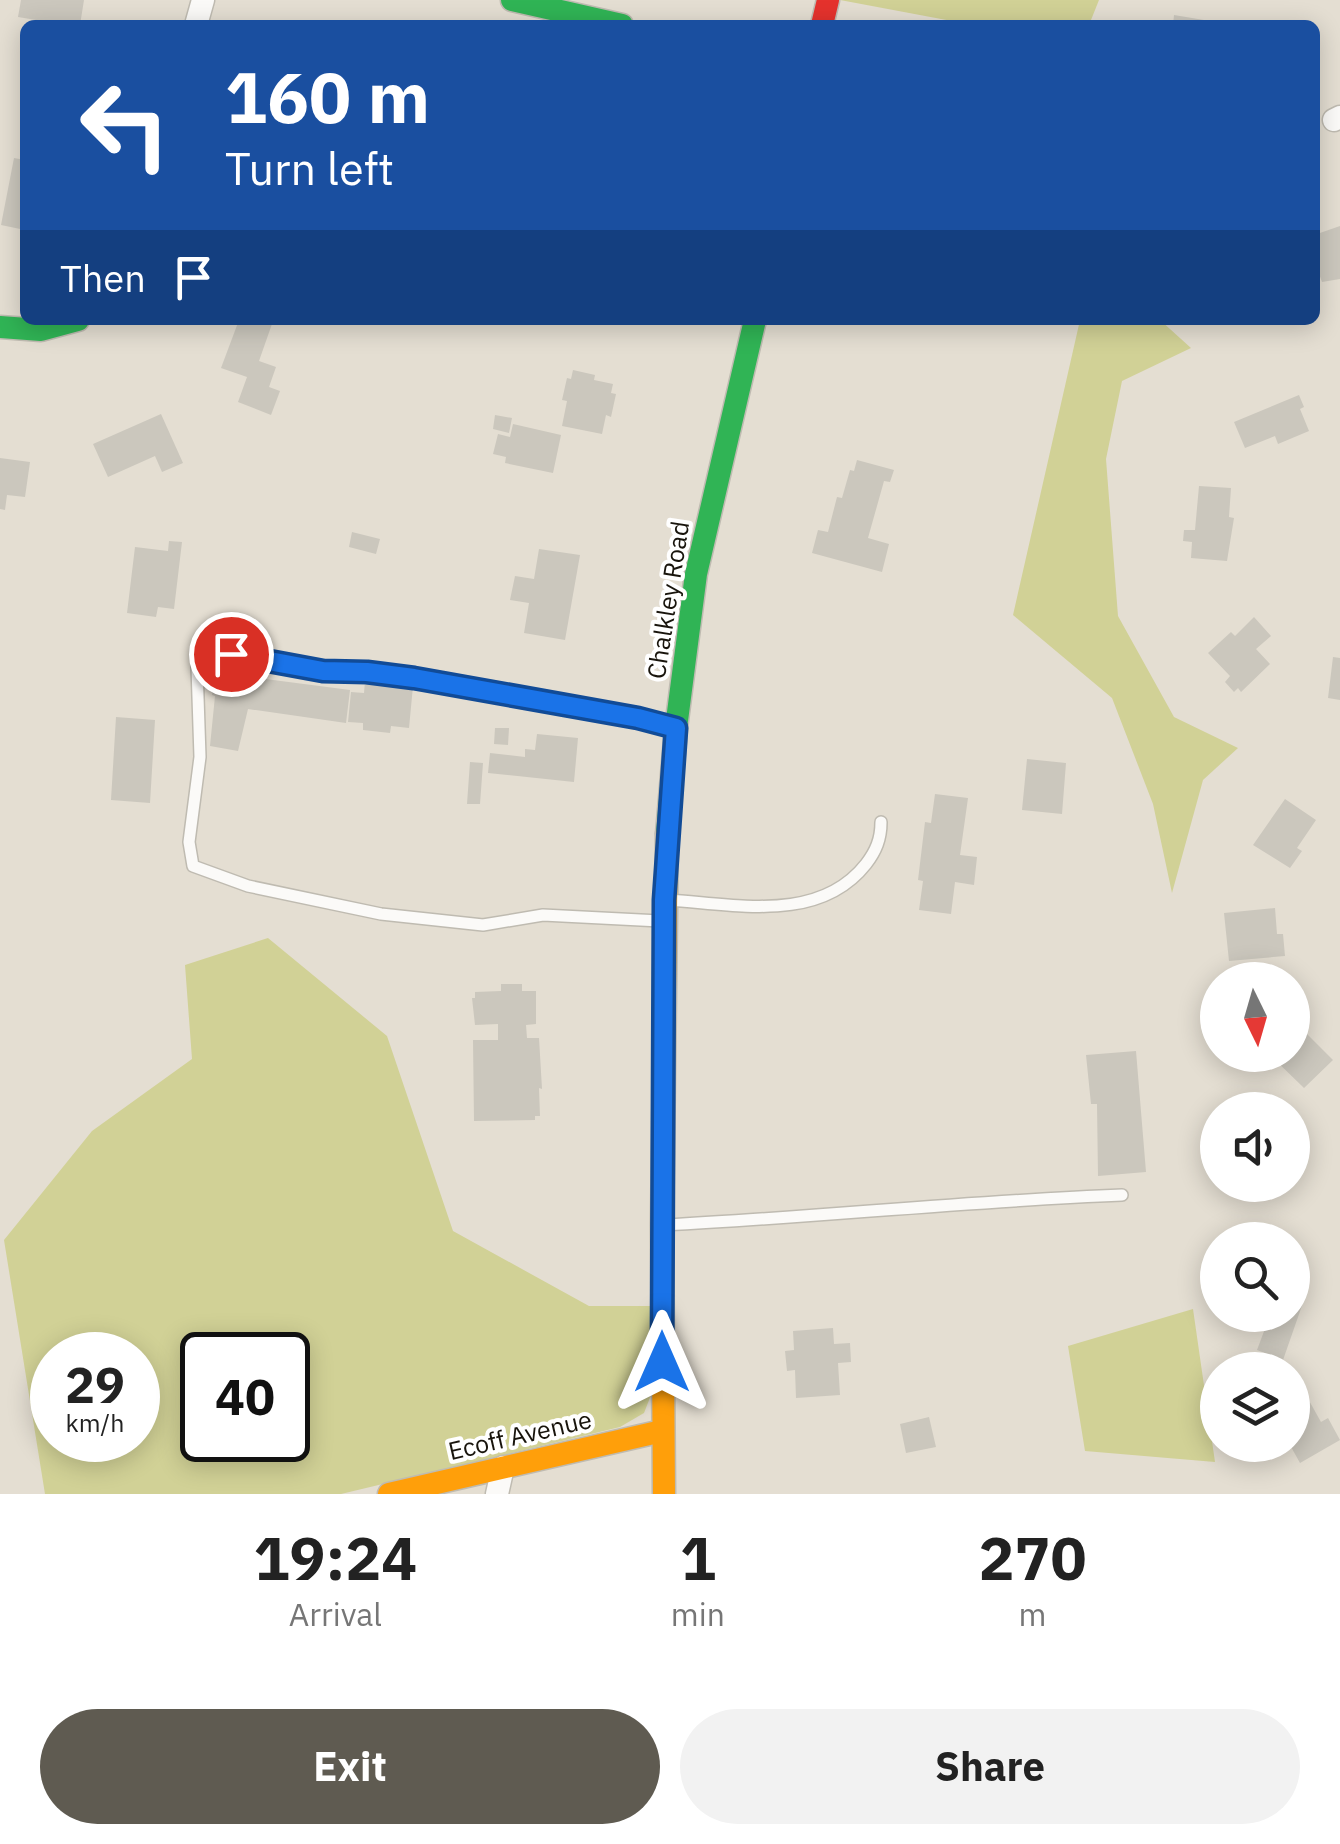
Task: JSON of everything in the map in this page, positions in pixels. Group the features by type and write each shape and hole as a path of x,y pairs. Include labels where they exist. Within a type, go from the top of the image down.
{"street":[{"path":"512,0 600,20"},
{"path":"0,327 41,330 60,325"},
{"name":"Chalkley Road","path":"664,1494 664,910 676,728 696,574 753,325"},
{"name":"Ecoff Avenue","path":"389,1494 662,1431"},
{"path":"496,1494 503,1467"}],"lane":[{"path":"676,728 414,678 323,671 231,654 205,657 197,668 200,756 188,842 193,866 248,886 381,914 483,925 544,914 782,906 810,903 840,889 858,874 877,850 881,822"},
{"path":"662,1225 799,1218 972,1201 1122,1195"}],"green space":[{"path":"840,0 1099,0 1091,20 946,20"},
{"path":"1079,325 1166,325 1191,348 1122,381 1106,459 1118,616 1174,717 1238,748 1203,780 1172,893 1153,804 1112,698 1013,615"},
{"path":"268,938 387,1036 453,1231 589,1306 650,1306 651,1395 644,1413 620,1427 341,1494 45,1494 40,1462 160,1462 160,1332 30,1332 30,1401 4,1240 92,1131 192,1059 185,965"},
{"path":"1193,1309 1200,1358 1200,1461 1085,1451 1068,1346"}],"building":[{"path":"21,0 84,0 81,20 18,17"},
{"path":"1174,15 1204,20 1174,20"},
{"path":"14,158 20,159 20,229 1,225"},
{"path":"1340,226 1340,279 1322,282 1320,233"},
{"path":"237,325 272,325 259,361 276,367 269,387 280,391 271,415 238,402 247,377 221,368"},
{"path":"573,370 613,384 611,393 616,394 611,417 606,415 602,434 562,426 567,401 562,400"},
{"path":"1299,395 1309,431 1278,444 1275,436 1245,448 1234,422"},
{"path":"161,414 183,463 162,472 155,456 108,477 93,444"},
{"path":"495,415 512,418 509,433 493,429"},
{"path":"513,424 561,435 553,473 505,463 506,457 493,454 498,434 510,437"},
{"path":"0,458 30,462 25,497 7,495 5,510 0,509"},
{"path":"857,460 894,470 890,482 884,481 868,538 889,544 882,572 812,553 818,530 828,532 837,497 842,498"},
{"path":"1199,486 1231,488 1229,517 1234,518 1227,561 1191,558 1192,542 1183,541 1184,530 1195,530"},
{"path":"352,532 380,539 376,554 349,547"},
{"path":"169,541 182,542 174,609 158,607 156,617 127,613 135,547 168,551"},
{"path":"539,549 580,555 565,640 524,633 529,603 510,600 515,576 534,579"},
{"path":"1254,617 1271,636 1256,649 1270,664 1241,692 1238,688 1234,692 1225,682 1230,676 1208,653 1231,632 1235,636"},
{"path":"1333,657 1340,658 1340,700 1328,698"},
{"path":"220,673 350,690 346,723 248,709 238,751 210,746 215,696 212,695"},
{"path":"365,681 413,686 409,728 391,726 390,733 363,730 363,723 348,722 351,692 364,693"},
{"path":"116,717 155,720 150,803 111,800"},
{"path":"495,728 509,728 508,745 494,744"},
{"path":"537,734 578,738 574,782 488,773 490,753 525,757 525,749 535,750"},
{"path":"1027,759 1066,763 1062,814 1022,810"},
{"path":"470,762 483,763 480,804 467,804"},
{"path":"935,794 968,798 960,855 977,857 974,885 955,882 951,914 919,910 923,881 918,880 925,822 931,823"},
{"path":"1285,799 1316,820 1297,848 1302,851 1290,868 1253,845"},
{"path":"1275,908 1277,934 1283,934 1285,956 1229,961 1224,913"},
{"path":"501,984 522,984 522,991 536,991 536,1024 526,1025 527,1038 539,1038 542,1089 539,1088 540,1116 535,1116 535,1120 474,1121 473,1040 498,1040 498,1024 475,1025 472,998 475,992 501,991"},
{"path":"1310,1037 1333,1060 1304,1088 1288,1072 1310,1072"},
{"path":"1136,1051 1146,1172 1098,1176 1097,1104 1091,1104 1086,1055"},
{"path":"833,1328 834,1344 850,1343 851,1362 838,1363 840,1395 796,1398 795,1370 787,1371 785,1351 794,1350 793,1331"},
{"path":"1264,1332 1293,1332 1286,1352 1257,1350"},
{"path":"1310,1402 1321,1422 1328,1418 1340,1440 1310,1457"},
{"path":"929,1417 936,1447 906,1453 900,1424"}],"traffic: fast":[{"path":"512,0 600,20"},
{"path":"0,327 41,330 60,325"},
{"path":"667,834 696,574 754,325"}],"traffic: slow":[{"path":"664,1494 662,1225 667,834"},
{"path":"389,1494 662,1431"}],"traffic: jam":[{"path":"823,20 828,0"}],"route":[{"path":"231,654 323,671 414,678 676,728 664,900 662,1362"}]}
